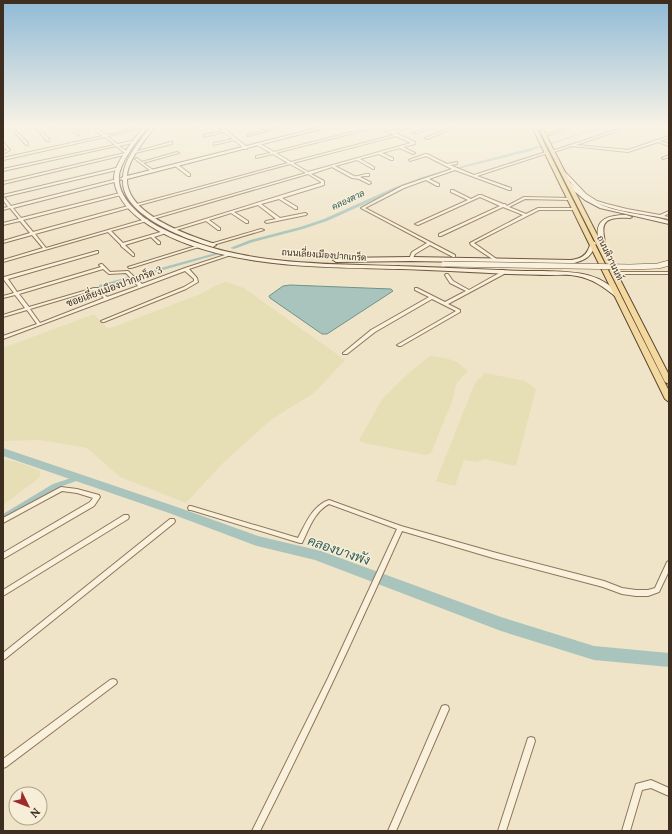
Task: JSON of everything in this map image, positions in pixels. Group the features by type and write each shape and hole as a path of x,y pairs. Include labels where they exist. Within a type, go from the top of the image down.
{"main road":[{"name":"ถนนเลี่ยงเมืองปากเกร็ด","path":"122,164 117,174 117,180 120,194 128,207 165,232 200,246 232,254 280,261 567,273 590,276 602,282 618,296"},
{"path":"124,178 124,173 129,164"},
{"path":"117,180 180,164"},
{"name":"ถนนติวานนท์","path":"555,164 575,210 593,243 669,399"},
{"name":"ถนนติวานนท์","path":"558,164 564,173 669,382"},
{"name":"ถนนเลี่ยงเมืองปากเกร็ด","path":"124,178 126,192 135,205 152,218 172,230 212,244 255,254 281,258 341,263 411,259 571,262 585,258 590,254 593,243"},
{"path":"569,184 586,199 597,205 669,223"},
{"path":"604,252 600,230 604,222 607,220 618,217 632,217 652,220 669,227"},
{"path":"567,273 576,270 579,267 571,262"},
{"path":"341,263 630,267 669,263"},
{"path":"445,265 633,271 669,268"}],"street":[{"path":"3,170 29,164"},
{"path":"3,183 82,164"},
{"path":"142,164 152,171"},
{"path":"135,205 287,164"},
{"path":"172,230 323,184 323,182 292,164"},
{"path":"152,218 339,164"},
{"path":"366,164 373,168"},
{"path":"447,165 452,164"},
{"path":"473,176 512,164"},
{"path":"176,165 189,175"},
{"path":"447,165 510,189"},
{"path":"332,166 355,178 369,183"},
{"path":"45,248 3,197 120,168"},
{"path":"453,168 403,187 363,208 454,256"},
{"path":"564,173 581,192 592,200 606,205 669,218"},
{"path":"355,178 363,175 368,176"},
{"path":"426,179 438,185"},
{"path":"3,209 117,180"},
{"path":"452,191 472,200"},
{"path":"3,224 120,194"},
{"path":"417,224 480,196 526,214"},
{"path":"280,198 296,208"},
{"path":"440,235 524,198 570,199"},
{"path":"259,204 280,219"},
{"path":"3,242 128,207"},
{"path":"497,261 472,243 540,208 575,210"},
{"path":"232,212 247,222"},
{"path":"661,216 669,212"},
{"path":"267,222 305,214"},
{"path":"3,261 146,220"},
{"path":"207,220 219,229"},
{"path":"212,244 262,230"},
{"path":"109,231 133,256"},
{"path":"122,245 165,232"},
{"path":"152,236 159,243"},
{"path":"411,259 413,253 430,243"},
{"path":"130,267 200,246"},
{"path":"39,324 4,279 97,252"},
{"name":"ซอยเลี่ยงเมืองปากเกร็ด 3","path":"3,338 186,269 232,254"},
{"path":"3,297 102,266 109,273 127,272 141,286"},
{"path":"103,321 185,288 196,282 196,279 186,269"},
{"path":"445,304 503,273 503,271"},
{"path":"614,273 669,272"},
{"path":"447,275 451,282 469,291"},
{"path":"3,316 94,289 97,289 107,298"},
{"path":"399,345 459,311 416,289"},
{"path":"345,353 373,331 432,297"},
{"path":"3,521 61,489 77,491 97,497 92,504 3,556"},
{"path":"191,508 300,541 315,512 323,504 329,502 400,528 493,555 604,584 622,591 636,593 648,593 657,590 669,564"},
{"path":"3,593 126,517"},
{"path":"3,657 172,521"},
{"path":"256,831 373,590 400,528"},
{"path":"3,764 113,682"},
{"path":"392,831 445,708"},
{"path":"502,831 531,741"},
{"path":"626,831 639,786 651,784 669,792"}],"shaded area":[{"path":"226,282 244,288 345,360 314,393 272,419 223,463 186,503 120,477 87,448 40,440 3,441 3,348 94,314 108,329 198,295"},
{"path":"430,356 446,358 457,362 468,371 456,384 453,399 431,453 426,455 364,443 359,440 383,398 411,371"},
{"path":"485,373 525,381 536,389 516,466 485,459 477,462 464,460 455,486 436,481 475,383"},
{"path":"3,459 21,463 40,471 40,477 3,505"}],"water":[{"path":"283,286 391,289 393,291 327,334 322,334 270,298 269,296"}],"waterway":[{"name":"คลองตาล","path":"232,248 251,241 311,225 409,183 452,169 473,164"},
{"name":"คลองตาล","path":"101,286 221,253"},
{"name":"คลองบางพัง","path":"3,452 173,510 257,541 316,555 501,624 594,653 669,660"},
{"path":"3,517 55,486 77,478"}]}
